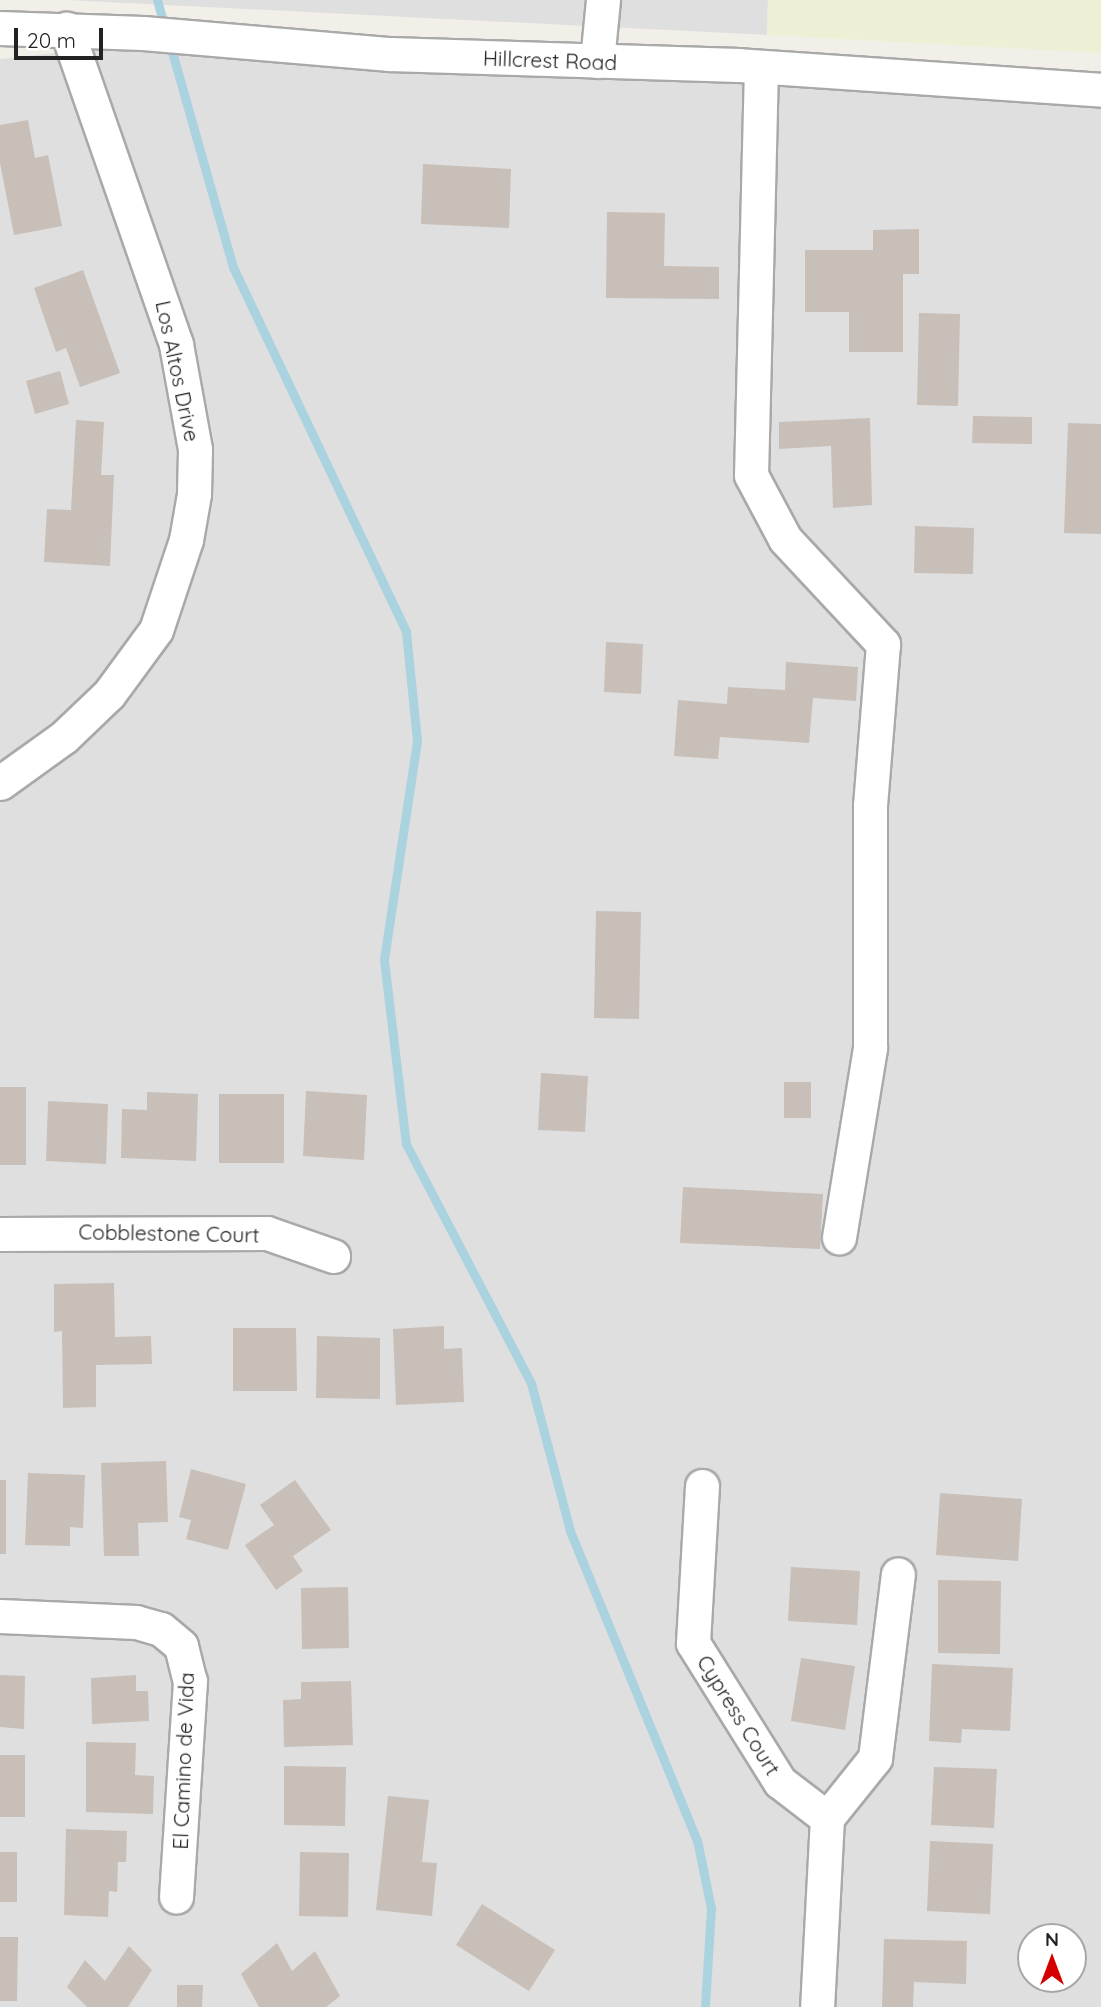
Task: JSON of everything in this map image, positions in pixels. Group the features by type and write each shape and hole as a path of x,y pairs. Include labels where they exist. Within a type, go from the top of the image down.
{"street":[{"path":"597,61 603,0"},
{"name":"Hillcrest Road","path":"0,28 66,29 390,54 761,67 1101,90"},
{"name":"Los Altos Drive","path":"0,783 64,737 109,694 149,641 169,598 194,494 195,449 176,344 66,29"},
{"path":"761,67 751,475 785,540 883,644 870,805 870,1048 839,1237"},
{"name":"Cobblestone Court","path":"0,1234 267,1233 333,1256"},
{"name":"Cypress Court","path":"702,1486 693,1643 780,1782 827,1818"},
{"path":"817,2007 827,1818 875,1758 898,1574"},
{"name":"El Camino de Vida","path":"0,1616 136,1622 161,1629 181,1646 190,1681 176,1897"}],"shaded area":[{"path":"67,0 768,0 767,35"},
{"path":"92,49 1101,99 1101,2007 0,2007 0,59"}],"green space":[{"path":"768,0 1101,0 1101,53 767,35"}],"building":[{"path":"28,120 35,158 48,155 62,226 14,235 0,163 0,125"},
{"path":"423,164 511,169 509,228 421,224"},
{"path":"607,212 665,213 664,266 719,267 719,299 606,298"},
{"path":"919,229 919,274 903,274 903,352 849,352 849,312 805,312 805,250 873,250 873,230"},
{"path":"83,270 120,373 80,387 66,348 56,352 34,288"},
{"path":"919,313 960,314 958,406 917,405"},
{"path":"60,371 69,404 35,414 26,381"},
{"path":"973,416 1032,417 1032,444 972,443"},
{"path":"870,418 872,505 833,508 831,446 779,449 779,422"},
{"path":"76,420 104,422 101,475 114,475 110,566 44,562 47,509 71,510"},
{"path":"1068,423 1101,424 1101,534 1064,533"},
{"path":"915,526 974,528 973,574 914,573"},
{"path":"606,642 643,644 641,694 604,692"},
{"path":"786,662 858,667 856,701 813,698 809,743 720,737 718,759 674,756 678,700 727,704 728,687 785,690"},
{"path":"596,911 641,912 639,1019 594,1018"},
{"path":"541,1073 588,1076 585,1132 538,1130"},
{"path":"784,1082 811,1082 811,1118 784,1118"},
{"path":"0,1087 26,1087 26,1165 0,1165"},
{"path":"306,1091 367,1095 364,1160 303,1156"},
{"path":"147,1092 198,1094 196,1161 121,1158 122,1109 147,1110"},
{"path":"219,1094 284,1094 284,1163 219,1163"},
{"path":"48,1101 108,1104 106,1164 46,1161"},
{"path":"683,1187 823,1194 820,1249 680,1243"},
{"path":"114,1283 115,1337 151,1336 152,1364 96,1365 96,1407 63,1408 62,1331 54,1332 54,1284"},
{"path":"444,1326 444,1349 462,1348 464,1402 396,1405 393,1329"},
{"path":"233,1328 296,1328 297,1391 233,1391"},
{"path":"317,1336 380,1338 380,1399 316,1398"},
{"path":"166,1461 168,1522 138,1523 139,1556 104,1556 101,1463"},
{"path":"191,1469 246,1484 228,1550 186,1539 191,1520 179,1517"},
{"path":"28,1473 85,1475 83,1528 70,1527 70,1546 25,1545"},
{"path":"0,1480 6,1480 6,1554 0,1554"},
{"path":"295,1480 331,1530 293,1556 303,1571 276,1590 245,1545 274,1525 260,1505"},
{"path":"940,1493 1022,1499 1018,1561 936,1555"},
{"path":"791,1567 860,1571 857,1625 788,1621"},
{"path":"938,1580 1001,1581 1000,1654 938,1653"},
{"path":"348,1587 349,1648 302,1649 301,1588"},
{"path":"801,1658 855,1666 845,1730 791,1721"},
{"path":"932,1664 1013,1668 1010,1731 962,1729 961,1743 929,1741"},
{"path":"0,1675 25,1676 24,1729 0,1727"},
{"path":"136,1675 136,1691 148,1691 149,1721 92,1724 91,1678"},
{"path":"351,1681 353,1745 284,1747 283,1700 301,1699 301,1682"},
{"path":"86,1742 136,1743 135,1775 154,1776 153,1814 86,1812"},
{"path":"0,1755 25,1755 25,1817 0,1817"},
{"path":"284,1766 346,1767 345,1826 284,1825"},
{"path":"934,1767 997,1769 994,1828 931,1825"},
{"path":"388,1796 429,1800 422,1862 437,1863 432,1916 376,1910"},
{"path":"66,1829 127,1831 126,1862 118,1862 117,1892 109,1891 108,1917 64,1915"},
{"path":"930,1841 993,1844 990,1914 927,1911"},
{"path":"0,1852 17,1852 17,1902 0,1902"},
{"path":"300,1852 349,1853 348,1917 299,1916"},
{"path":"482,1904 555,1950 529,1991 456,1945"},
{"path":"0,1937 18,1937 17,2001 0,2001"},
{"path":"884,1939 967,1941 966,1984 914,1982 913,2007 882,2007"},
{"path":"277,1943 292,1971 315,1951 340,1996 326,2007 259,2007 241,1974"},
{"path":"129,1946 152,1970 128,2007 87,2007 67,1987 85,1960 105,1981"},
{"path":"177,1985 203,1985 202,2007 177,2007"}],"waterway":[{"path":"157,0 165,28"},
{"path":"169,41 233,267 406,632 417,741 384,960 406,1144 531,1383 570,1531 697,1840 711,1908 705,2007"}]}
